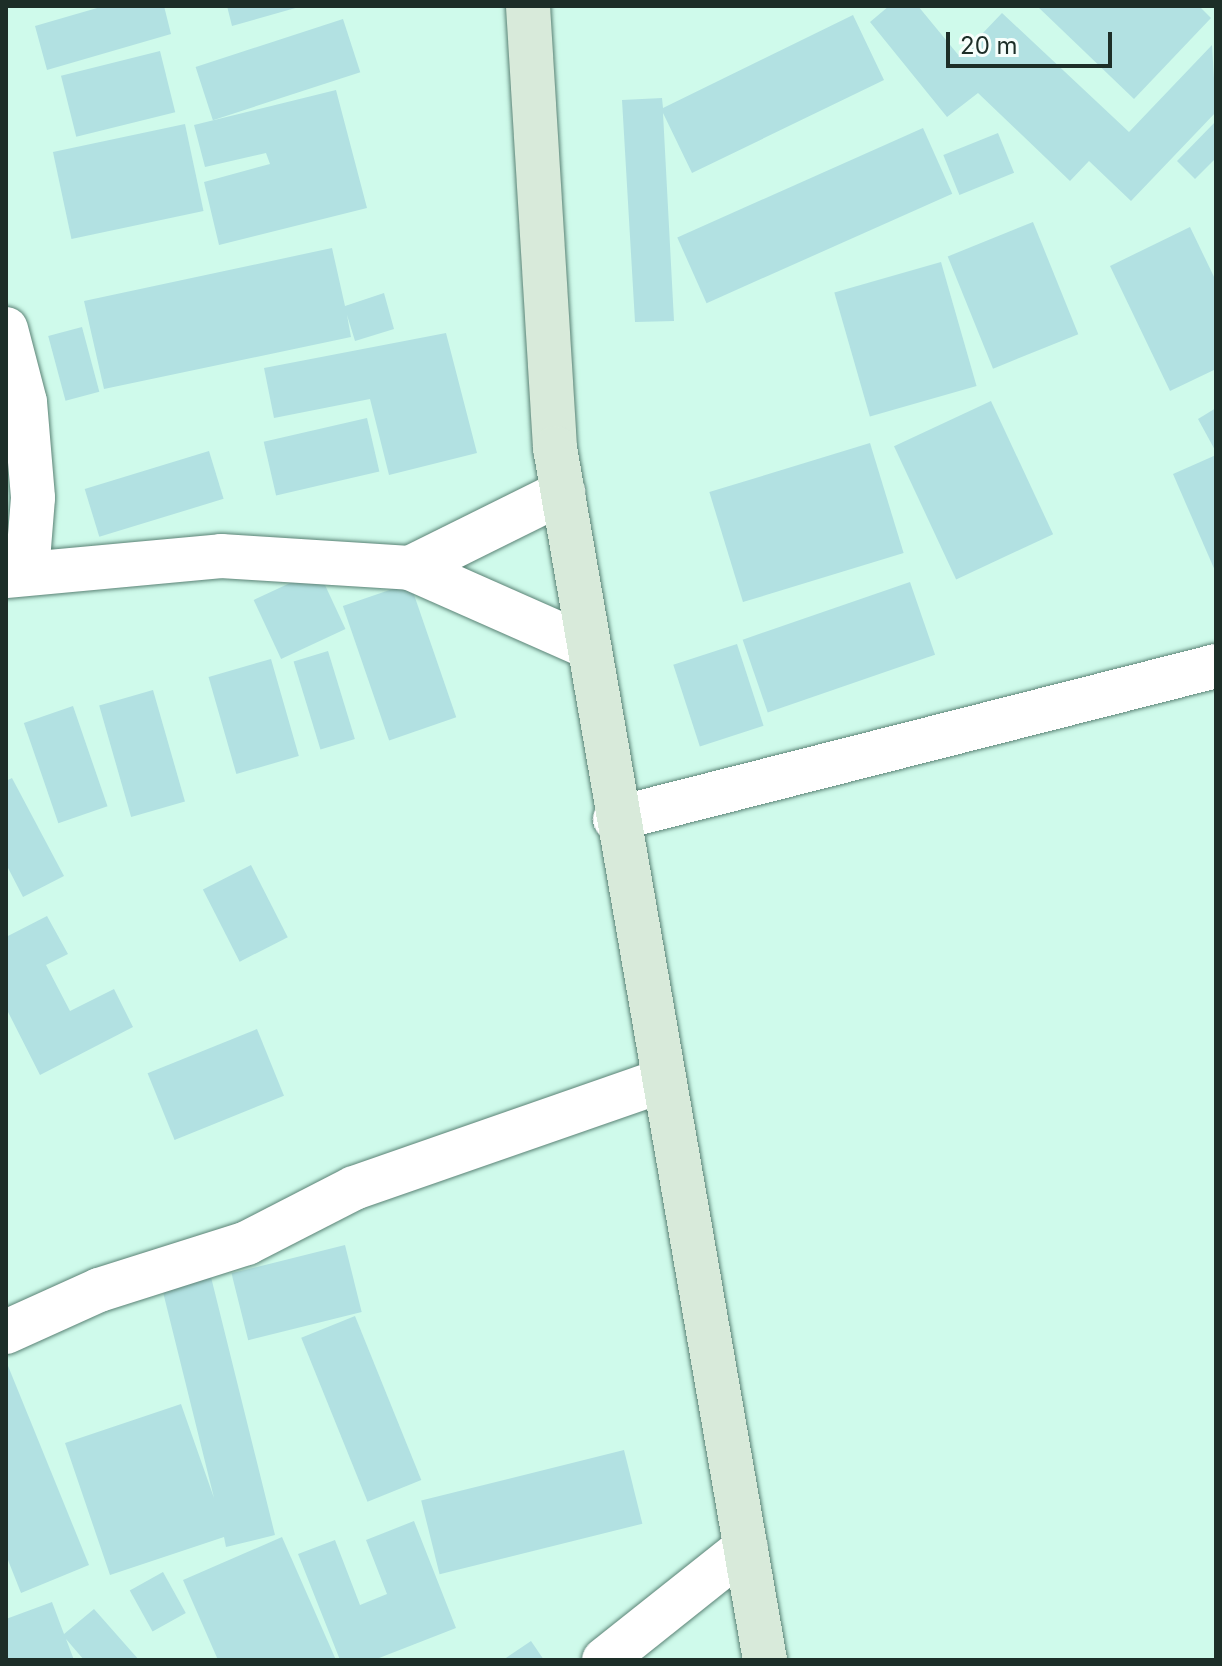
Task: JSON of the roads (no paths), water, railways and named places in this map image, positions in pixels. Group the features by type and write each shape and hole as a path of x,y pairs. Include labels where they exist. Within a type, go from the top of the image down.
{"main road":[{"path":"528,6 563,492 615,819 664,1080 765,1660"}],"street":[{"path":"6,329 25,402 33,498 17,574 99,572 221,556 410,568 588,647"},
{"path":"410,568 563,492"},
{"path":"615,819 1216,666"},
{"path":"6,1332 99,1290 247,1243 354,1188 664,1080"},
{"path":"604,1660 746,1547"}]}
